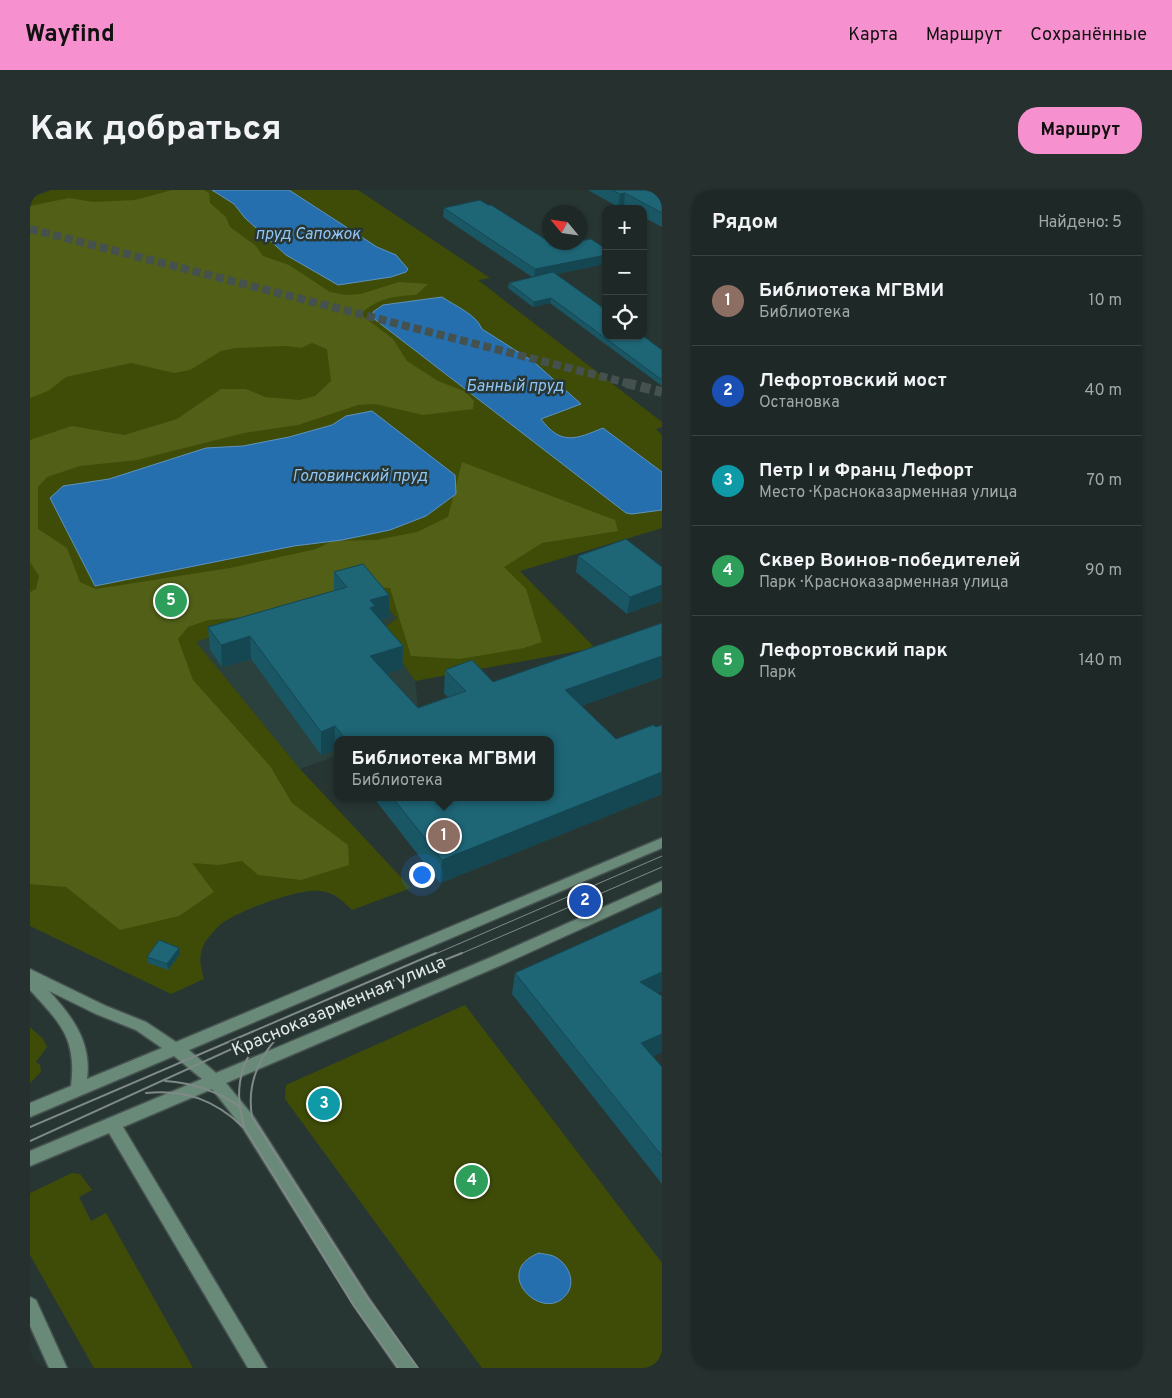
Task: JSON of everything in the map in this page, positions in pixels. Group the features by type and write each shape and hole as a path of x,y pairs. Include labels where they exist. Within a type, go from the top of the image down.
{"main road":[{"name":"Красноказарменная улица","path":"30,1110 662,843"},
{"name":"Красноказарменная улица","path":"30,1159 112,1123 216,1082 499,960 662,886"},
{"path":"30,975 101,1010 141,1026 189,1058 216,1082 248,1122 361,1301 408,1368"},
{"path":"30,980 70,1026 78,1041 82,1069 78,1090"},
{"path":"112,1123 258,1368"},
{"path":"30,1306 58,1368"}],"shaded area":[{"path":"363,583 397,618 381,630 415,681 420,724 358,736 334,736 334,756 300,769 195,642"}],"green space":[{"path":"51,190 358,190 490,278 478,280 662,422 662,427 656,429 662,435 662,528 520,571 595,648 415,681 381,630 397,618 363,583 196,642 300,769 411,888 352,910 342,900 330,893 310,891 268,902 240,913 220,925 205,942 200,960 204,979 171,994 30,926 30,198"},
{"path":"172,190 204,190 209,193 210,203 226,217 230,227 256,246 263,256 289,265 330,292 345,295 361,294 399,282 428,284 416,295 400,296 380,301 360,314 393,339 407,361 438,381 466,392 474,401 473,409 423,415 375,404 358,405 298,425 244,433 137,460 80,466 47,477 38,487 38,529 67,548 80,582 96,589 230,568 316,549 332,541 376,540 417,532 448,517 462,462 615,520 618,531 542,543 504,567 526,589 542,642 524,648 460,659 411,656 390,588 368,586 273,615 208,620 188,627 178,639 193,680 270,766 292,803 348,845 349,865 301,880 258,875 242,861 219,865 192,863 214,892 179,916 120,930 66,887 30,884 30,592 36,589 39,576 30,562 30,440 72,426 124,435 177,419 221,389 246,389 265,397 299,400 315,396 331,381 327,349 312,343 301,348 286,346 236,348 221,351 190,370 174,373 131,363 66,377 48,391 30,398 30,206 69,198 93,202 135,200"},
{"path":"465,1005 662,1263 662,1368 482,1368 285,1099 286,1085"},
{"path":"30,1027 43,1039 47,1047 36,1062 40,1065 41,1072 30,1083"},
{"path":"72,1173 80,1174 92,1190 79,1197 91,1221 106,1213 193,1368 94,1368 30,1255 30,1193"}],"water":[{"name":"пруд Сапожок","path":"212,190 289,190 377,247 396,255 408,269 406,272 391,277 338,285 286,255 245,218 234,204"},
{"name":"Банный пруд","path":"442,297 475,319 482,329 534,362 581,404 541,419 548,428 562,437 569,438 585,435 603,428 662,472 662,510 626,513 373,318 373,312 383,305"},
{"name":"Головинский пруд","path":"372,411 455,475 456,494 426,516 390,530 342,540 294,546 95,586 50,498 63,486 109,479 206,448 243,446 289,437 332,425 346,416"},
{"path":"539,1253 556,1257 568,1271 571,1283 569,1289 566,1295 556,1302 545,1303 534,1299 526,1292 520,1282 519,1272 525,1261"}],"building":[{"path":"612,190 662,190 662,213 625,193 620,194"},
{"path":"480,200 542,237 542,250 587,250 587,240 591,239 602,246 602,256 535,269 444,208"},
{"path":"553,272 602,307 602,336 551,298 534,302 509,283"},
{"path":"647,339 662,350 662,380 608,340"},
{"path":"626,539 662,567 662,585 630,597 578,556"},
{"path":"363,564 389,595 370,600 375,606 370,608 403,646 370,656 418,708 466,691 445,670 472,660 493,682 662,623 662,656 565,690 616,739 653,725 656,727 662,725 662,772 442,860 395,801 554,801 554,736 343,736 335,726 321,732 250,636 221,645 208,627 347,587 334,572"},
{"path":"662,907 662,972 640,982 662,996 662,1034 641,1043 662,1067 662,1156 515,973"},
{"path":"159,940 179,948 167,964 147,957"}],"tunnel":[{"path":"30,229 631,384"},
{"path":"626,383 662,392"}],"tram line":[{"path":"433,955 662,856"},
{"path":"458,955 662,867"},
{"path":"30,1127 436,953"},
{"path":"30,1141 295,1020 462,953"},
{"path":"286,1028 269,1047 257,1068 251,1091 252,1117 368,1298 418,1368"},
{"path":"241,1107 239,1093 243,1070 247,1059 260,1038"},
{"path":"165,1081 205,1089 241,1107"},
{"path":"146,1093 174,1093 199,1098 222,1110 243,1127"},
{"path":"241,1107 245,1129 354,1306 398,1368"}],"place":[{"name":"Лефортовский парк","path":"171,601"},
{"name":"Библиотека МГВМИ","path":"444,836"},
{"name":"Лефортовский мост","path":"585,901"},
{"name":"Петр I и Франц Лефорт","path":"324,1104"},
{"name":"Сквер Воинов-победителей","path":"472,1181"}]}
